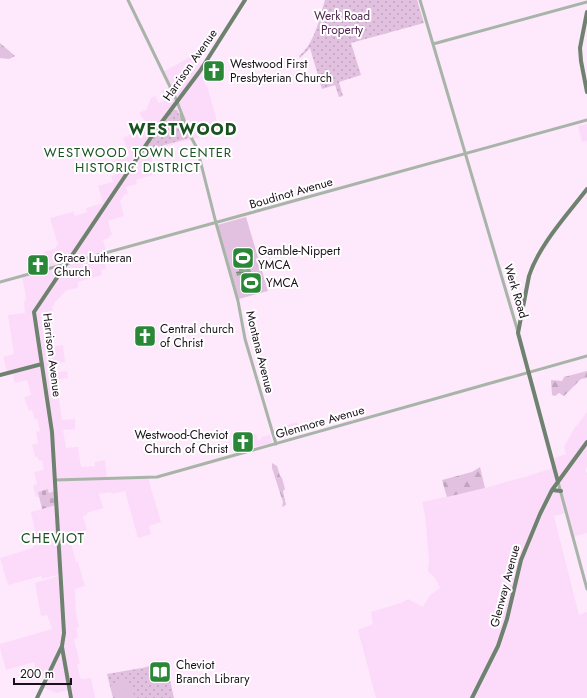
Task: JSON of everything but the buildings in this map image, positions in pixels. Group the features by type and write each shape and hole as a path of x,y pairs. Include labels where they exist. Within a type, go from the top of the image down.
{"main road":[{"name":"Harrison Avenue","path":"37,698 64,641 64,626 51,428 34,312 172,109 204,66 245,0"},
{"path":"587,12 580,48 581,62 587,92"},
{"path":"518,333 529,276 532,268 549,238 587,189"},
{"name":"Werk Road","path":"518,333 558,482"},
{"path":"0,375 42,364"},
{"name":"Glenway Avenue","path":"472,698 498,646 522,554 552,490 587,442"},
{"path":"555,472 564,474"},
{"path":"552,490 561,491"},
{"path":"62,646 71,698"}],"street":[{"name":"Montana Avenue","path":"128,0 177,102 186,127 197,148 238,301 245,339 276,444"},
{"name":"Werk Road","path":"420,0 518,333"},
{"path":"433,44 587,2"},
{"path":"172,109 180,110"},
{"name":"Boudinot Avenue","path":"0,282 587,120"},
{"path":"74,253 74,258 78,261"},
{"path":"52,268 57,273 57,277"},
{"name":"Glenmore Avenue","path":"55,480 153,477 276,444 587,356"},
{"name":"Werk Road","path":"558,482 587,589"}],"shaded area":[{"path":"194,55 198,62 204,66 200,71 207,86 220,132 163,147 164,154 153,157 152,162 149,163 152,175 136,180 137,184 126,187 128,194 124,195 120,201 124,216 108,221 112,235 103,240 107,253 102,255 106,269 101,270 102,275 78,282 78,288 67,290 54,303 54,306 52,306 53,313 46,314 51,347 63,345 65,362 53,364 55,373 67,371 68,378 56,380 62,420 75,419 75,429 63,430 66,448 78,447 81,467 95,466 95,462 105,460 107,478 148,478 161,522 149,526 151,534 138,538 125,491 112,494 111,492 99,494 103,508 87,513 87,515 83,516 87,530 69,535 76,562 78,562 85,586 75,589 76,613 79,627 76,628 78,637 74,639 80,663 77,665 81,679 91,678 95,698 72,698 69,690 57,693 42,687 51,669 37,673 34,662 6,670 0,648 0,644 52,629 47,615 41,616 35,583 58,576 60,590 61,574 42,579 41,576 8,585 0,558 33,548 33,546 38,545 31,512 56,505 48,489 38,492 39,497 36,497 33,486 37,484 34,472 44,470 42,460 39,461 37,456 35,457 32,445 38,443 36,432 40,431 37,419 35,420 32,410 29,411 24,397 31,395 27,380 15,383 12,372 7,373 3,357 14,354 8,315 25,313 24,302 26,297 22,276 49,269 44,252 56,248 58,245 50,218 73,212 75,216 87,212 86,208 103,203 98,186 113,182 111,176 115,175 112,161 130,156 123,138 139,131 137,126 145,122 139,113 146,110 151,98 155,96 159,103 165,100 161,91 170,86 163,72"},
{"path":"587,124 587,141 582,142 578,126"},
{"path":"243,268 244,270 250,268 251,272 237,276 236,272"},
{"path":"587,412 587,467 585,471 587,473 587,533 573,537 567,513 554,516 579,615 587,612 587,698 376,698 358,630 373,624 371,612 401,603 408,599 423,607 430,595 440,588 435,578 428,571 429,561 425,515 422,502 485,488 550,469 555,463 554,458 566,454 564,447 574,429"},
{"path":"297,422 301,435 280,440 276,437 274,429"},
{"path":"256,434 258,440 262,439 261,437 270,435 272,443 255,447 251,435"}],"green space":[{"name":"Werk Road Property","path":"325,0 417,0 424,23 351,43 361,75 339,82 343,96 339,97 335,85 322,89 310,48 300,58 299,56 313,38"},
{"path":"0,43 15,56 9,59 0,58"},
{"path":"177,110 189,138 147,150 146,148 172,111"},
{"path":"201,122 206,125 203,133 199,134 194,124"},
{"name":"Gamble-Nippert YMCA","path":"246,217 268,291 239,299 217,225"},
{"path":"587,371 587,378 581,379 564,396 559,393 555,396 552,395 551,380 562,381 564,377"},
{"path":"272,463 277,466 285,489 283,491 286,505 282,507 283,502 272,468"},
{"path":"480,467 485,488 447,497 442,480 472,472"},
{"path":"48,489 49,493 55,491 56,505 42,509 38,492"},
{"path":"166,662 174,698 113,698 107,674"},
{"path":"126,678 132,692 137,698 121,698 115,695 111,687"}],"place":[{"name":"Westwood First Presbyterian Church","path":"214,71"},
{"name":"Gamble-Nippert YMCA","path":"243,258"},
{"name":"Grace Lutheran Church","path":"38,265"},
{"name":"YMCA","path":"251,283"},
{"name":"Central church of Christ","path":"145,336"},
{"name":"Westwood-Cheviot Church of Christ","path":"243,442"},
{"name":"Cheviot Branch Library","path":"160,672"}],"district":[{"name":"WESTWOOD","path":"183,129"},
{"name":"WESTWOOD TOWN CENTER HISTORIC DISTRICT","path":"138,160"},
{"name":"CHEVIOT","path":"53,538"}]}
